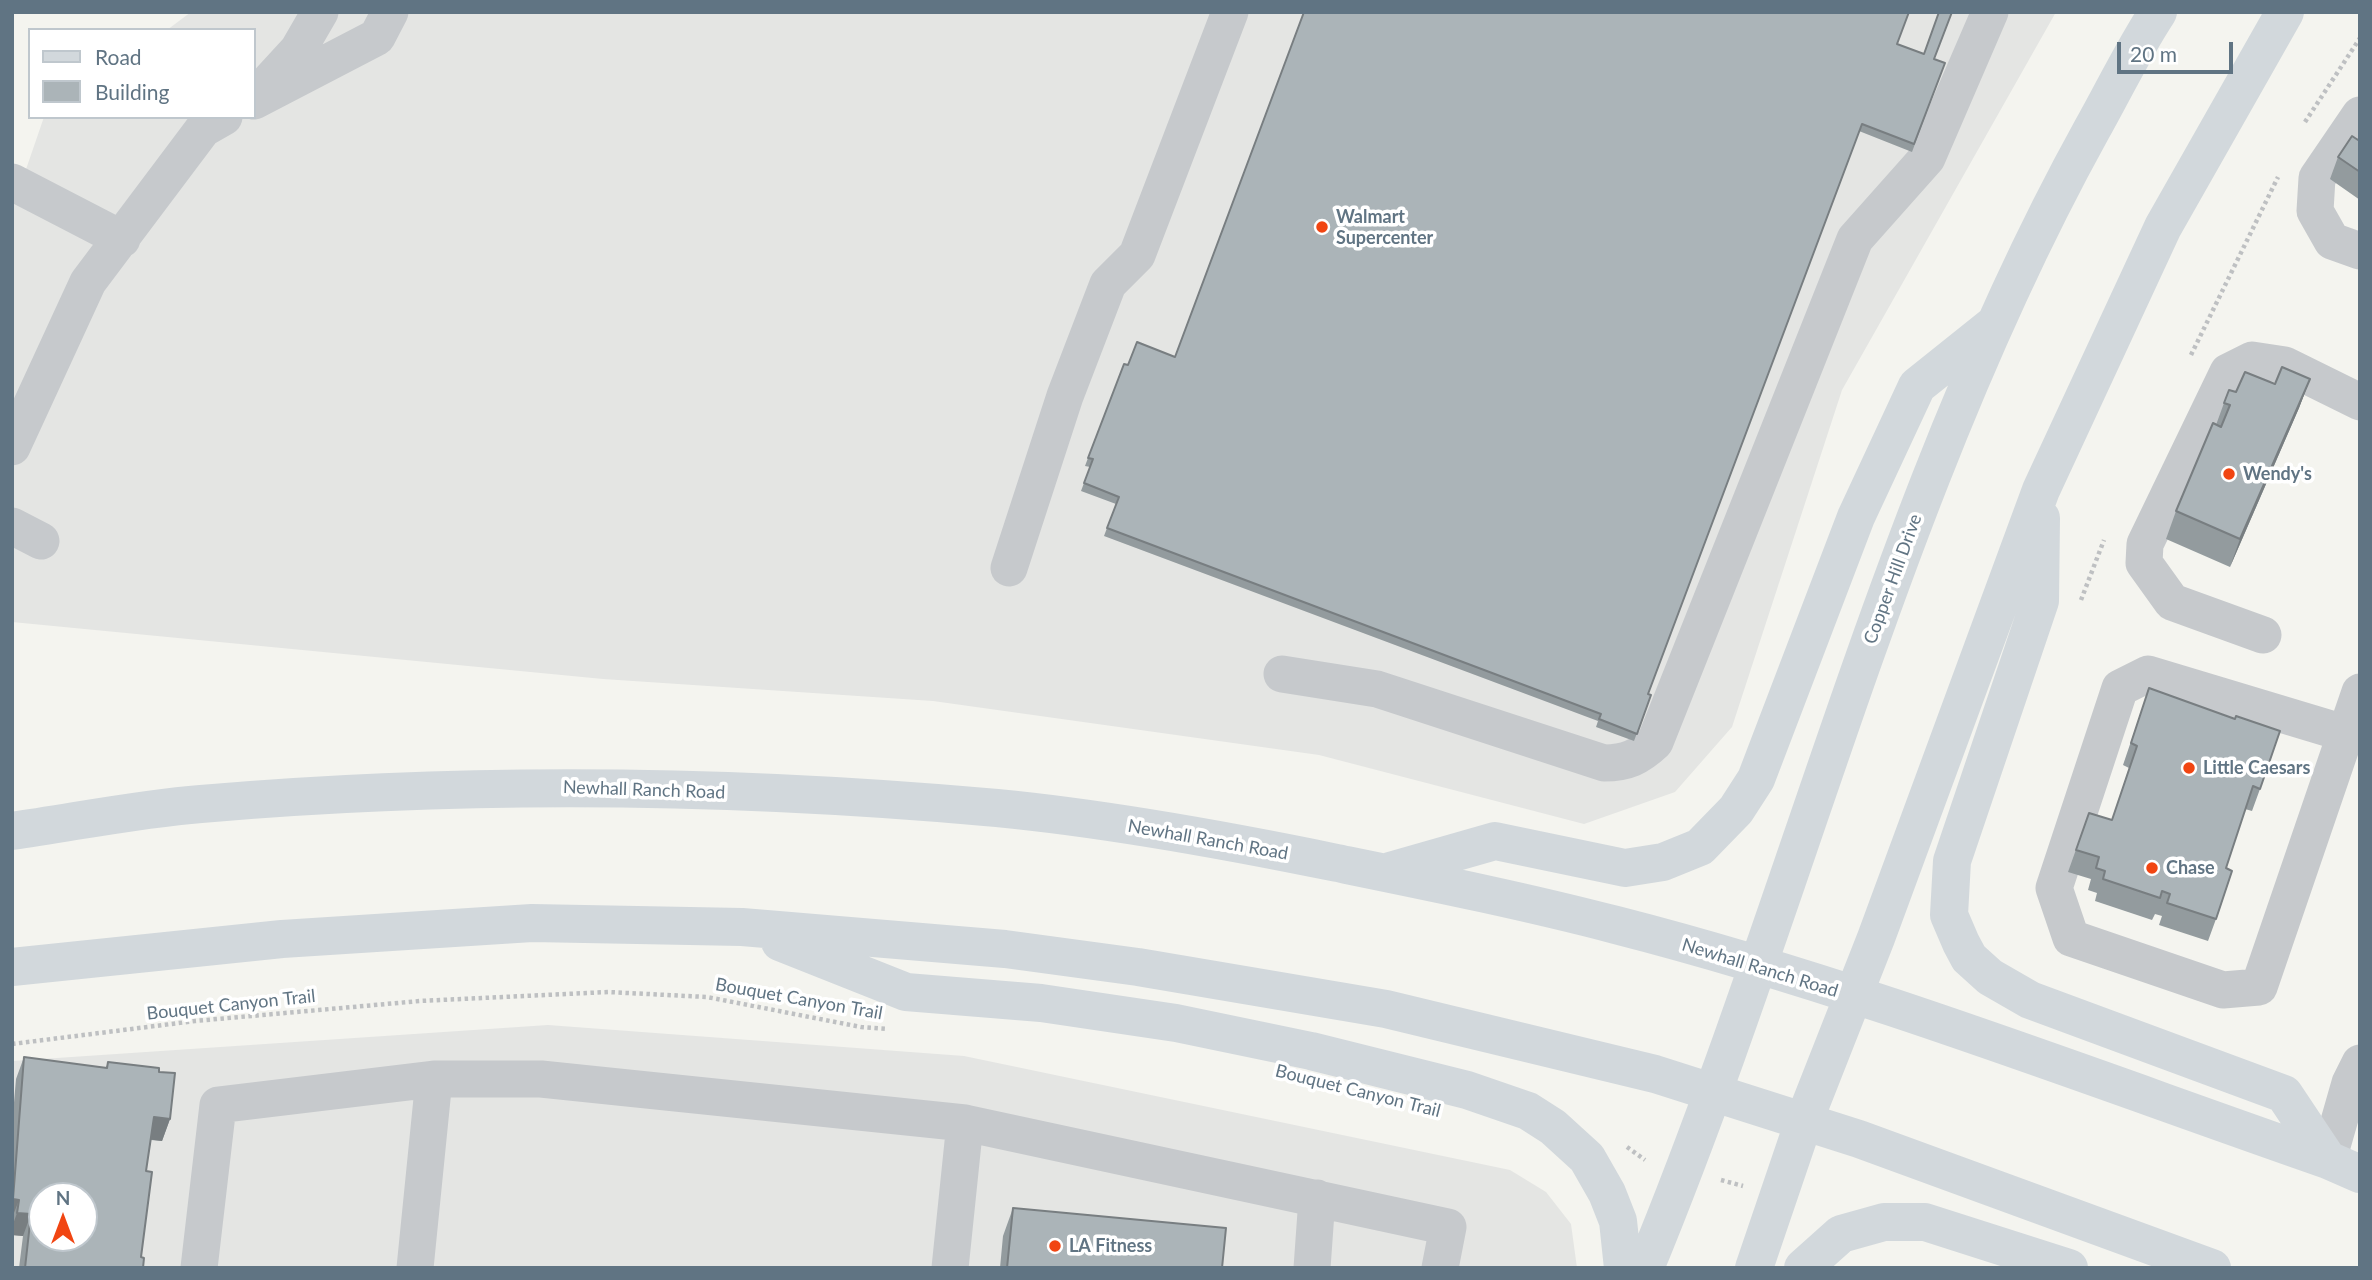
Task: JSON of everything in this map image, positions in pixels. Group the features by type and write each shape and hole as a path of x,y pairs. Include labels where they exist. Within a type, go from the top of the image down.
{"main road":[{"name":"Copper Hill Drive","path":"1645,1268 1685,1171 1934,468 1993,324 2064,181 2158,12"},
{"path":"1754,1268 1781,1196 1804,1121 2041,490 2163,227 2285,12"},
{"path":"1383,872 1495,841 1625,869 1663,862 1700,847 1736,810 1756,779 1856,517 1917,386 1993,324"},
{"path":"2041,490 2040,601 1952,861 1949,915 1957,934 1969,958 1990,977 2030,1000 2284,1094 2344,1167"},
{"name":"Newhall Ranch Road","path":"12,831 196,804 565,786 809,795 1001,808 1210,838 1383,872 1619,925 1758,965 2344,1167"},
{"path":"12,967 282,939 532,923 742,926 1005,949 1166,972 1385,1009 1712,1090 2212,1268"},
{"path":"742,926 906,992 1041,1003 1176,1023 1311,1051 1467,1090 1528,1111 1553,1127 1587,1158 1607,1193 1618,1222 1623,1268"},
{"path":"1803,1268 1840,1234 1884,1222 1924,1222 2069,1268"}],"lane":[{"path":"256,98 298,50 320,12"},
{"path":"256,99 377,37 390,12"},
{"path":"1009,568 1065,396 1108,284 1138,255 1230,12"},
{"path":"1282,674 1377,689 1604,763 1623,763 1641,755 1655,742 1855,239 1927,158 1990,12"},
{"path":"2360,115 2317,178 2315,211 2332,240 2360,251"},
{"path":"12,447 88,282 203,129 220,119"},
{"path":"12,182 122,239"},
{"path":"2263,635 2172,602 2144,563 2145,544 2228,372 2252,360 2285,365 2360,402"},
{"path":"2344,733 2148,674 2120,688 2054,888 2071,938 2223,990 2259,987 2360,692"},
{"path":"2344,1167 2350,1083 2360,1063"},
{"path":"199,1268 218,1105 434,1080 541,1079 965,1123 1448,1227 1440,1268"},
{"path":"415,1268 434,1080"},
{"path":"950,1268 965,1123"},
{"path":"1312,1268 1317,1198"}],"path":[{"name":"Bouquet Canyon Trail","path":"12,1044 195,1021 420,1001 608,992 706,997 860,1027 899,1030"},
{"path":"1628,1147 1645,1160 1781,1196"}],"shaded area":[{"path":"191,12 2056,12 1842,390 1732,727 1675,792 1584,824 1319,755 933,701 603,679 12,622 12,210 43,119 256,119 256,28 170,28"},
{"path":"548,1025 964,1056 1510,1170 1546,1192 1571,1224 1577,1268 12,1268 12,1061"}],"building":[{"path":"1304,12 1909,12 1897,44 1924,54 1939,12 1952,12 1934,59 1945,63 1914,144 1862,124 1648,694 1651,695 1637,734 1599,719 1601,714 1107,528 1119,497 1084,483 1093,459 1088,458 1124,364 1128,365 1137,342 1175,357"},
{"path":"2352,136 2358,140 2360,137 2360,172 2338,157"},
{"path":"2282,367 2310,379 2240,539 2176,511 2213,423 2221,427 2230,405 2224,403 2229,390 2236,392 2245,372 2275,384"},
{"path":"2149,688 2235,719 2236,716 2280,731 2260,789 2253,786 2226,868 2232,871 2216,919 2167,903 2170,894 2162,891 2160,898 2103,879 2105,871 2096,868 2099,857 2076,850 2089,813 2112,820 2137,746 2131,743"},
{"path":"24,1057 107,1068 108,1062 159,1068 159,1072 175,1073 170,1119 154,1117 146,1171 152,1172 141,1257 144,1258 143,1268 25,1268 28,1241 28,1252 98,1252 98,1182 28,1182 28,1214 17,1213 19,1200 13,1199"},
{"path":"1013,1208 1226,1228 1222,1268 1007,1268"}],"place":[{"name":"Walmart Supercenter","path":"1322,227"},
{"name":"Wendy's","path":"2229,474"},
{"name":"Little Caesars","path":"2189,768"},
{"name":"Chase","path":"2152,868"},
{"name":"LA Fitness","path":"1055,1246"}]}
